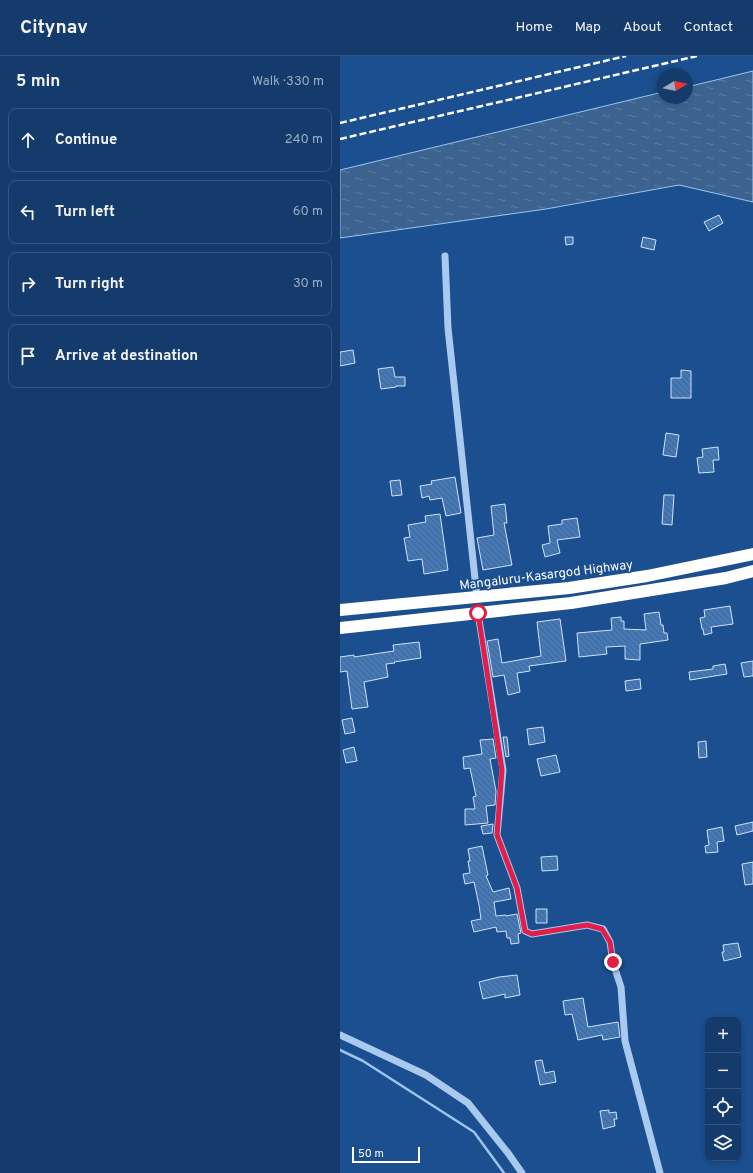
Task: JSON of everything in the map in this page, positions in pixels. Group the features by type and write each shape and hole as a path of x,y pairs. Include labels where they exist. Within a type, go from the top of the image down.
{"highway":[{"name":"Mangaluru-Kasargod Highway","path":"340,610 569,588 694,567 753,554"},
{"path":"340,628 571,603 726,578 753,571"}],"street":[{"path":"445,256 448,328 476,597"},
{"path":"478,613 502,770 497,835 517,888 525,931 532,934 587,925 602,929 610,942 613,962 622,987 625,1041 660,1173"},
{"path":"340,1035 426,1075 468,1103 522,1173"}],"water":[{"path":"753,71 753,202 679,185 546,209 340,238 340,170 657,93 657,104 693,104 693,86"}],"building":[{"path":"719,215 723,223 709,231 704,222"},
{"path":"565,237 573,237 573,244 566,245"},
{"path":"643,237 656,240 654,250 641,247"},
{"path":"353,350 355,363 340,366 340,352"},
{"path":"393,367 395,377 405,377 405,386 381,389 378,369"},
{"path":"681,370 691,371 691,398 671,398 671,378 681,378"},
{"path":"666,433 679,435 676,457 663,455"},
{"path":"718,447 719,460 713,460 714,472 699,473 697,458 703,457 702,449"},
{"path":"455,477 461,513 446,516 442,498 430,500 429,496 422,498 420,486 432,484 431,481"},
{"path":"400,480 402,495 392,496 390,481"},
{"path":"664,495 674,495 672,525 662,524"},
{"path":"505,504 507,523 504,523 512,565 483,570 477,538 494,535 491,506"},
{"path":"440,514 448,570 424,574 422,559 408,561 404,538 410,537 408,525 426,522 425,516"},
{"path":"577,518 580,537 557,540 560,553 545,557 542,545 550,543 548,526 562,524 562,520"},
{"path":"730,606 733,624 711,627 712,633 704,635 700,618 705,617 704,610"},
{"path":"659,612 661,625 663,625 664,633 667,633 668,640 640,644 640,660 625,659 625,646 606,647 607,654 579,657 577,633 612,630 611,618 621,617 621,621 624,621 624,629 646,630 644,614"},
{"path":"560,619 566,661 529,666 530,671 517,673 520,692 508,695 504,675 493,677 487,641 498,639 502,663 541,656 537,622"},
{"path":"419,642 421,658 386,664 388,677 364,682 368,707 352,709 347,671 340,672 340,657 354,655 354,657 394,651 393,645"},
{"path":"753,661 753,676 744,677 741,663"},
{"path":"725,664 727,674 690,680 689,672 713,669 713,666"},
{"path":"640,679 641,689 626,691 625,681"},
{"path":"352,718 355,732 345,734 342,720"},
{"path":"543,727 545,742 529,745 527,729"},
{"path":"503,737 507,737 509,756 506,757"},
{"path":"493,739 496,758 490,759 496,791 495,805 486,806 488,823 465,825 465,809 475,809 473,797 476,796 470,768 464,769 463,757 482,754 480,740"},
{"path":"706,741 707,757 699,758 698,742"},
{"path":"354,747 357,761 346,763 343,750"},
{"path":"556,755 560,772 541,776 537,759"},
{"path":"753,822 753,831 737,835 735,826"},
{"path":"493,824 492,833 483,834 481,826"},
{"path":"722,827 724,841 717,842 718,852 706,853 705,846 709,845 707,830"},
{"path":"482,846 488,875 486,876 493,892 509,888 511,899 494,902 496,916 517,914 521,933 518,934 519,943 511,944 510,938 507,938 506,931 497,932 496,927 474,932 471,921 481,919 479,905 474,882 465,884 463,874 470,873 468,849"},
{"path":"557,856 558,870 542,871 541,857"},
{"path":"753,862 753,884 745,885 742,864"},
{"path":"536,909 547,909 547,923 536,923"},
{"path":"738,943 741,957 724,961 722,952 724,952 723,945"},
{"path":"517,975 520,995 505,998 505,994 483,999 479,982 499,977"},
{"path":"583,998 588,1027 618,1022 620,1037 603,1040 602,1035 578,1040 572,1014 565,1015 563,1001"},
{"path":"542,1060 545,1073 554,1071 556,1082 540,1085 535,1061"},
{"path":"609,1110 609,1113 616,1112 617,1119 614,1119 615,1126 603,1129 600,1111"}],"waterway":[{"path":"340,1050 363,1061 474,1132 504,1173"}],"railway":[{"path":"340,123 626,56"},
{"path":"340,139 697,56"}],"route":[{"path":"478,613 502,770 497,835 517,888 525,931 532,934 587,925 602,929 610,942 613,962"}]}
